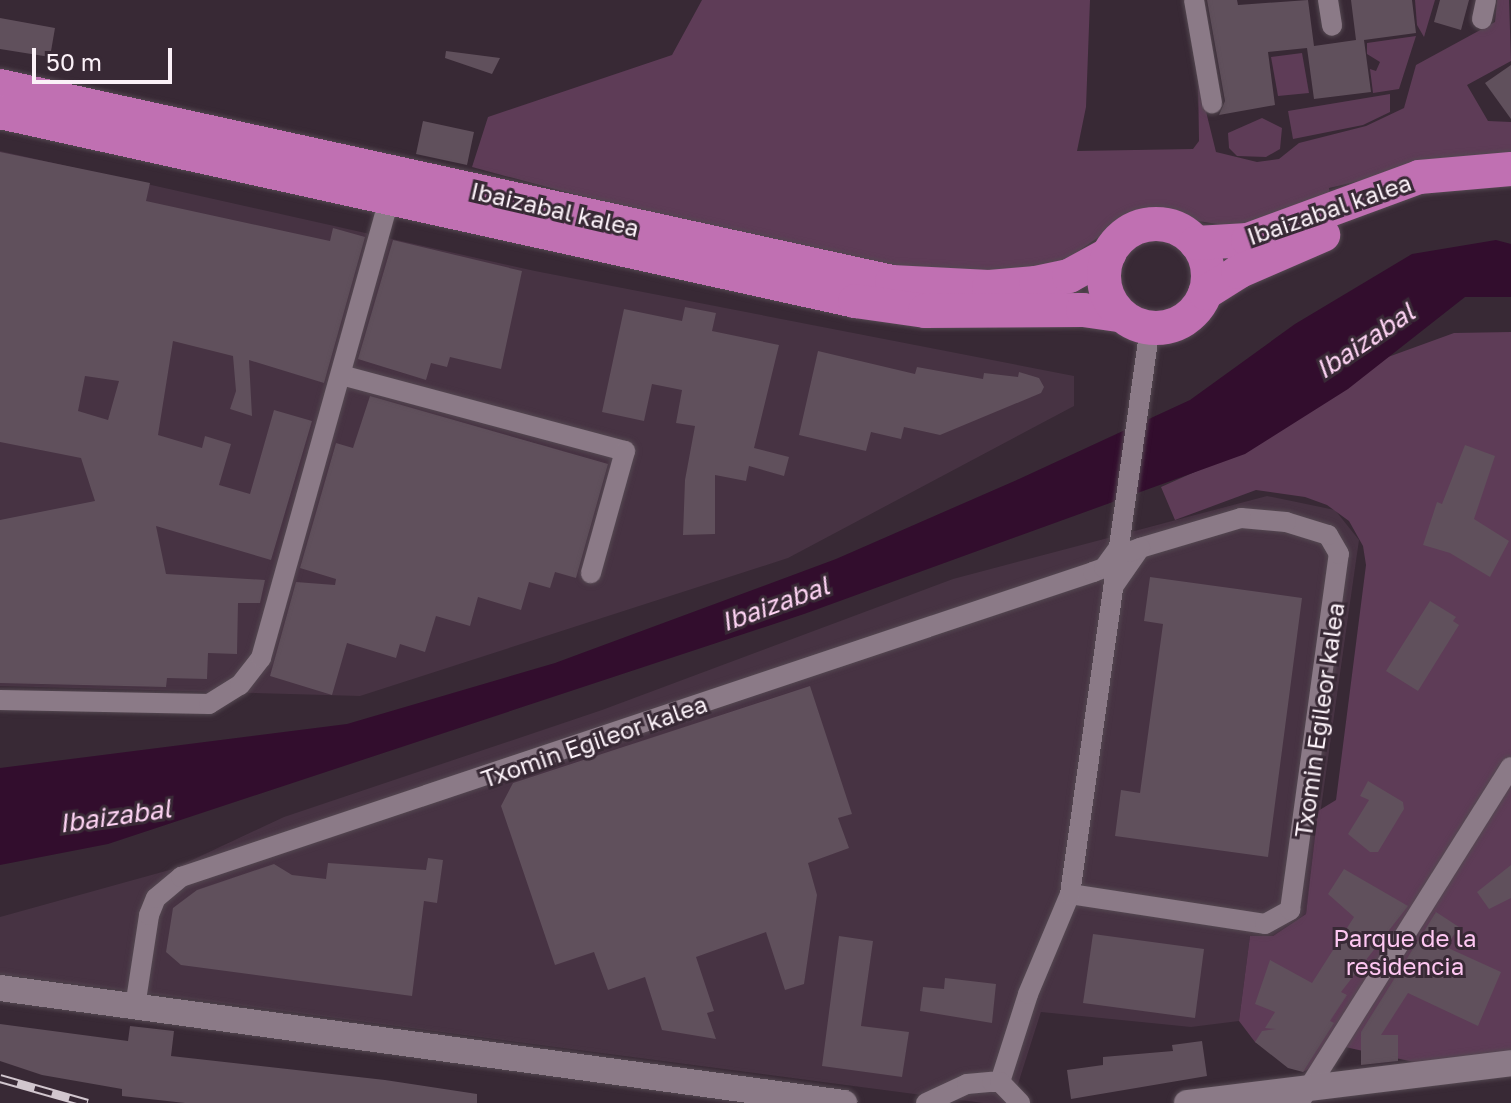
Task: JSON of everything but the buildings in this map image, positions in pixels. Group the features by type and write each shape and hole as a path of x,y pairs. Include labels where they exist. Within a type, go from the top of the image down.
{"highway":[{"name":"Ibaizabal kalea","path":"0,86 881,280 989,287 1036,283 1069,276 1109,254"},
{"name":"Ibaizabal kalea","path":"0,112 855,301 967,312 1126,318"},
{"name":"Ibaizabal kalea","path":"1196,243 1248,240 1419,177 1511,169"},
{"name":"Ibaizabal kalea","path":"1205,293 1238,272 1367,217 1424,200 1511,189"},
{"path":"1147,225 1174,228 1196,243 1208,276 1205,293 1183,321 1126,318 1105,286 1109,254 1131,230 1147,225"}],"street":[{"path":"1194,0 1212,103"},
{"path":"1328,0 1332,26"},
{"path":"0,700 209,704 240,685 261,658 390,196"},
{"path":"1000,1082 1028,994 1070,894 1142,386 1126,318"},
{"path":"341,375 625,451 591,573"},
{"name":"Txomin Egileor kalea","path":"1070,894 1265,924 1290,910 1295,892 1339,554 1328,535 1261,518 1241,518 1140,548"},
{"path":"1119,547 1129,552 1140,548"},
{"name":"Txomin Egileor kalea","path":"135,1007 145,935 156,898 181,877 1074,579 1104,568 1119,547"},
{"path":"1115,581 1140,548"},
{"path":"1074,579 1096,577 1115,581"},
{"path":"1303,1096 1510,772"},
{"path":"0,988 844,1103"},
{"path":"1187,1103 1303,1096 1511,1063"},
{"path":"926,1103 967,1084 1000,1082 1020,1103"}],"shaded area":[{"path":"0,151 535,271 1074,376 1074,406 788,558 360,696 0,686"},
{"path":"1267,496 1335,510 1359,540 1306,914 1273,936 1250,936 1239,1021 1191,1027 1041,1012 1012,1103 983,1103 0,974 0,917 173,869 284,817 602,710 953,579"}],"green space":[{"path":"702,0 1090,0 1086,107 1077,151 1193,149 1199,141 1198,79 1216,152 1257,162 1279,159 1299,143 1366,126 1404,108 1416,65 1495,22 1497,0 1509,0 1511,61 1467,85 1488,121 1511,122 1511,154 1467,156 1329,188 1330,196 1250,229 1146,213 1119,223 1057,266 1014,272 872,264 667,219 472,167 488,117 672,55"},
{"path":"1415,0 1435,0 1424,37 1417,25"},
{"path":"1416,36 1399,89 1373,93 1370,69 1376,71 1380,62 1367,54 1367,43"},
{"path":"1302,53 1309,93 1278,96 1271,57"},
{"path":"1390,94 1390,112 1363,125 1293,139 1288,111"},
{"path":"1262,118 1282,128 1280,149 1266,157 1237,156 1229,148 1228,133"},
{"name":"Parque de la residencia","path":"1511,332 1511,1053 1423,1064 1345,1047 1303,1072 1255,1042 1239,1021 1250,936 1273,936 1306,914 1318,811 1336,800 1366,565 1363,546 1349,521 1327,505 1305,497 1256,490 1175,520 1161,487 1264,441 1388,357 1454,333"}],"water":[{"name":"Ibaizabal","path":"1496,240 1511,244 1511,297 1465,297 1348,389 1245,454 804,614 108,844 0,865 0,768 347,724 555,663 836,559 1019,479 1190,400 1295,324 1412,254"}],"railway":[{"path":"0,1078 88,1103"}]}
